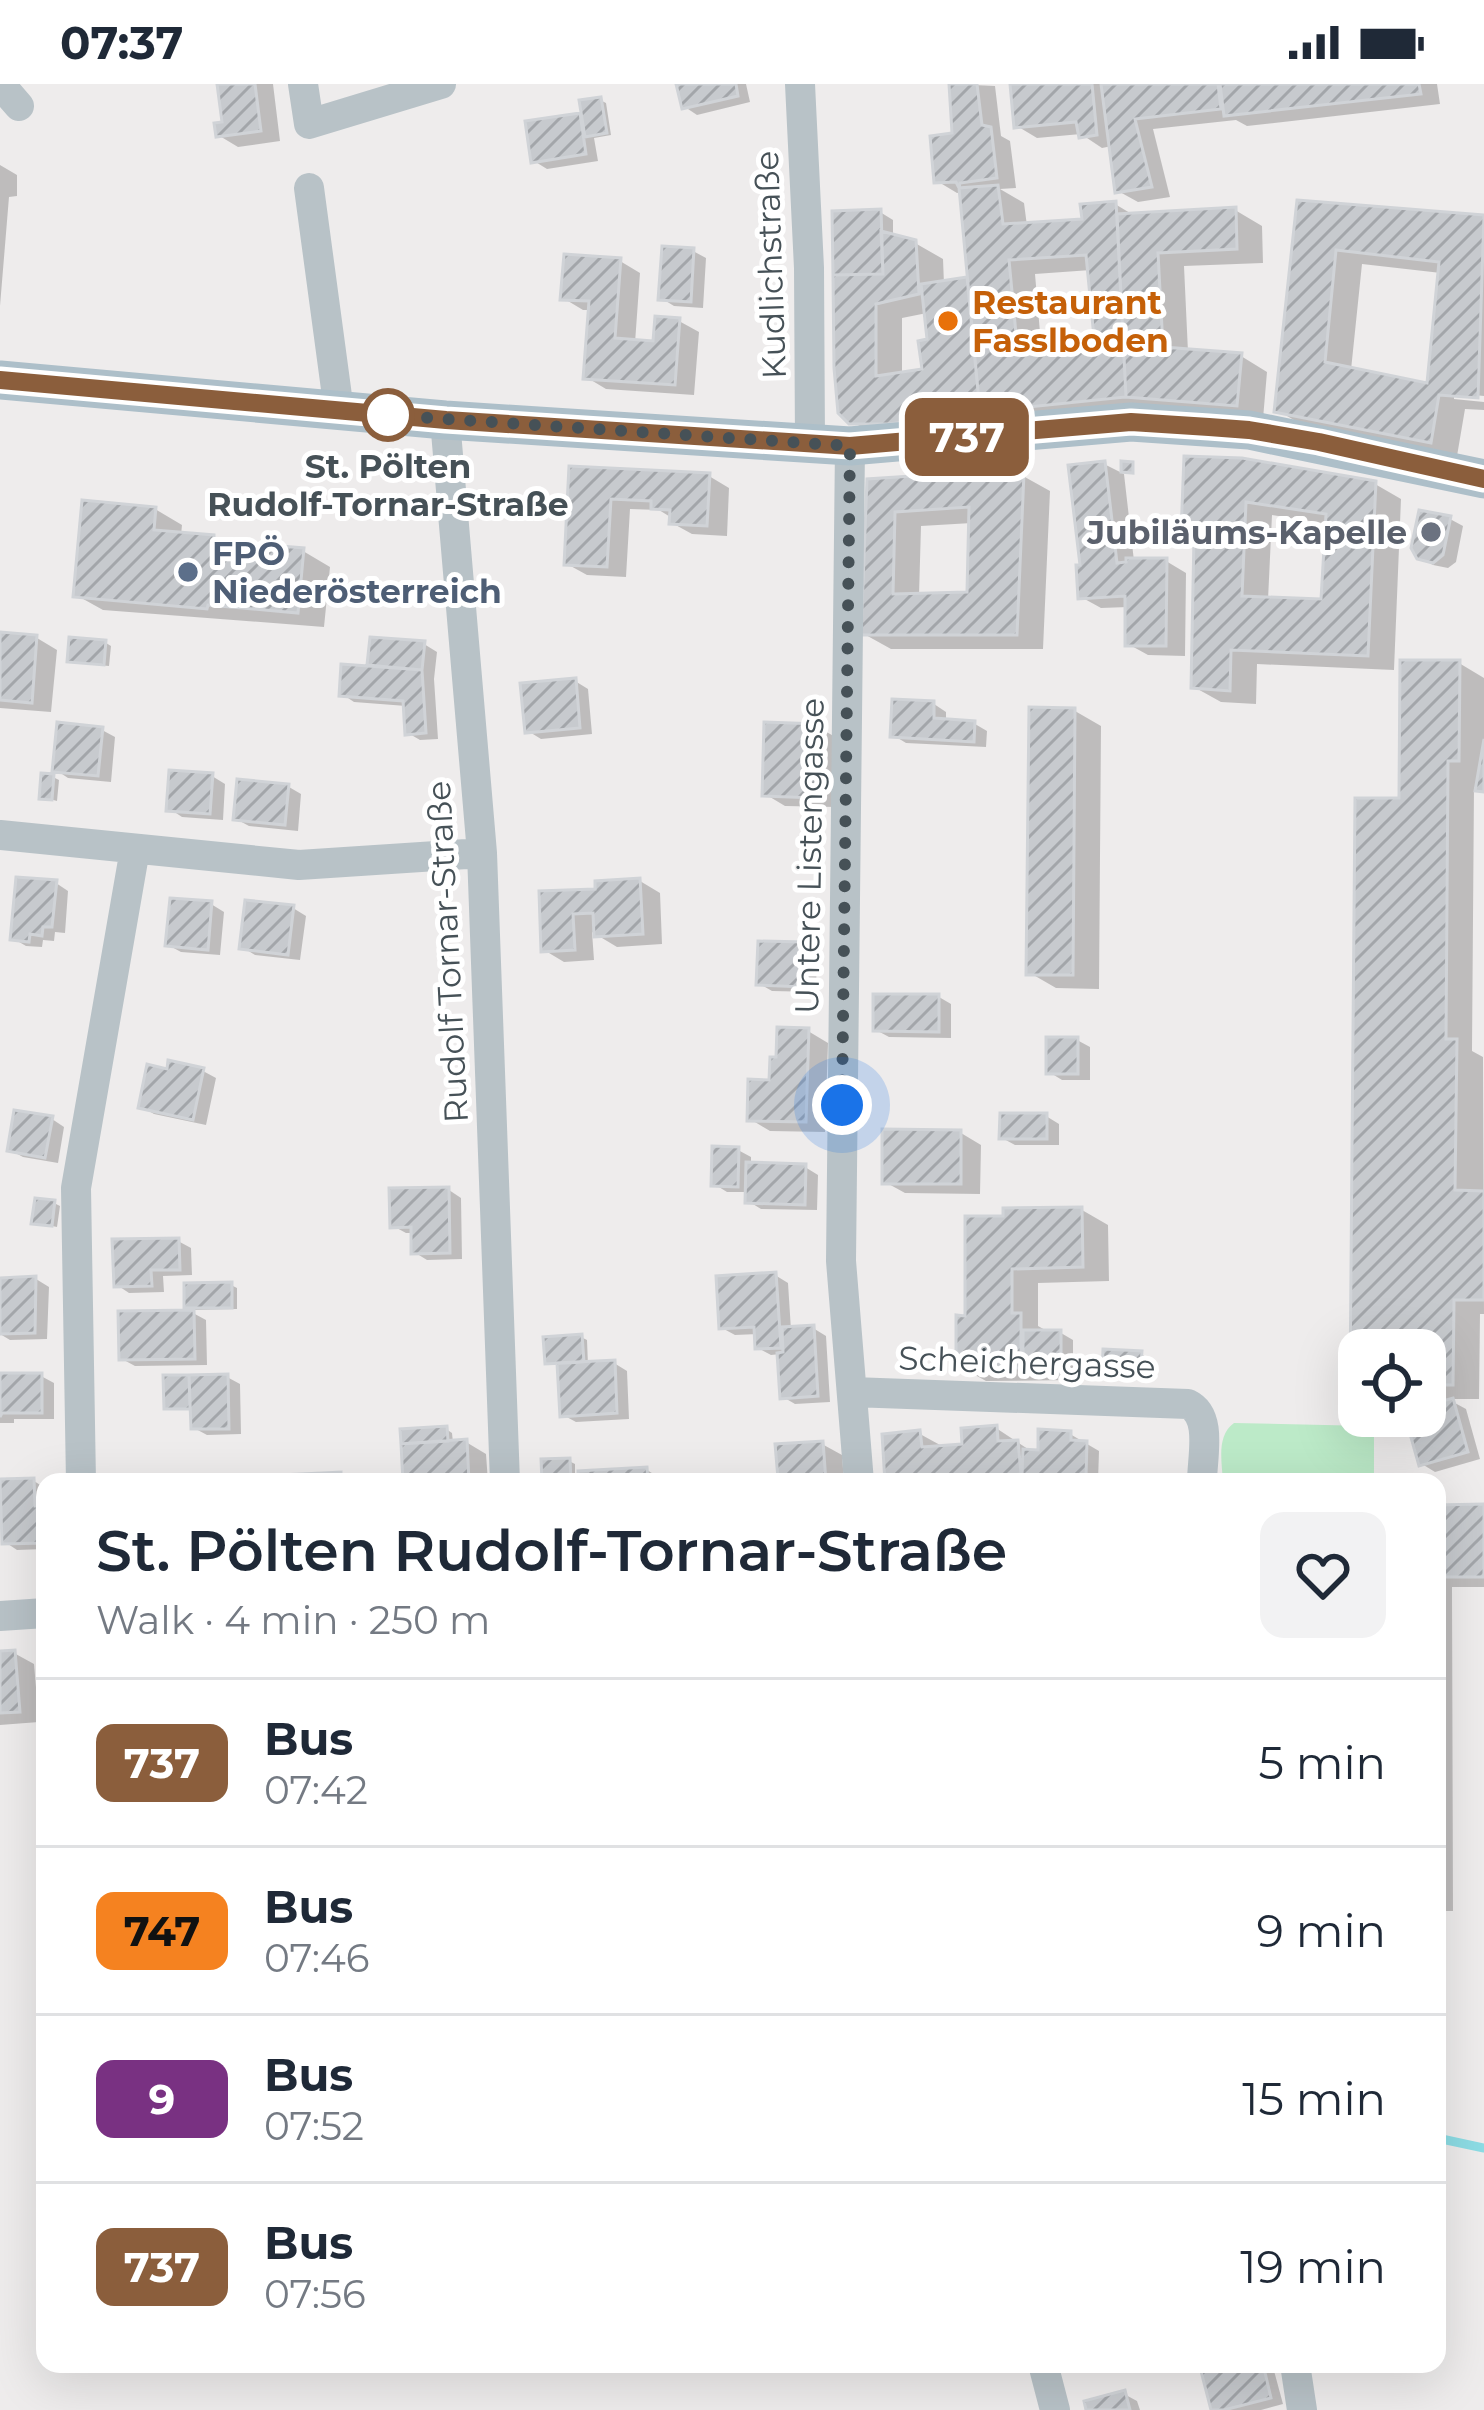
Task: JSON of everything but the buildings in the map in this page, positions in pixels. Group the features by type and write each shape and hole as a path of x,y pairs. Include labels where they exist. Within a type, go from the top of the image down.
{"main road":[{"path":"0,380 446,420 850,446 1131,422 1249,430 1484,479"}],"street":[{"path":"303,84 309,124 441,84"},
{"name":"Kudlichstraße","path":"800,84 809,268 810,444"},
{"path":"309,188 339,411"},
{"name":"Rudolf Tornar-Straße","path":"446,420 482,853 505,1473"},
{"name":"Untere Listengasse","path":"850,446 841,1261 858,1473"},
{"path":"0,836 299,865 482,853"},
{"path":"81,1473 76,1188 136,849"},
{"name":"Scheichergasse","path":"852,1392 1188,1404 1198,1409 1203,1420 1202,1473"},
{"path":"0,1616 36,1614"},
{"path":"1045,2373 1055,2410"},
{"path":"1296,2373 1302,2410"}],"green space":[{"path":"1234,1423 1338,1425 1338,1437 1374,1437 1374,1473 1222,1473 1222,1442"}],"waterway":[{"path":"1446,2140 1484,2148"}],"bus line":[{"name":"737","path":"0,380 446,420 850,446 1131,422 1209,427 1319,442 1484,479"}],"place":[{"name":"Restaurant Fasslboden","path":"948,321"},
{"name":"St. Pölten Rudolf-Tornar-Straße","path":"388,415"},
{"name":"Jubiläums-Kapelle","path":"1431,532"},
{"name":"FPÖ Niederösterreich","path":"188,572"}],"route":[{"path":"388,415 850,446 842,1105"}]}
